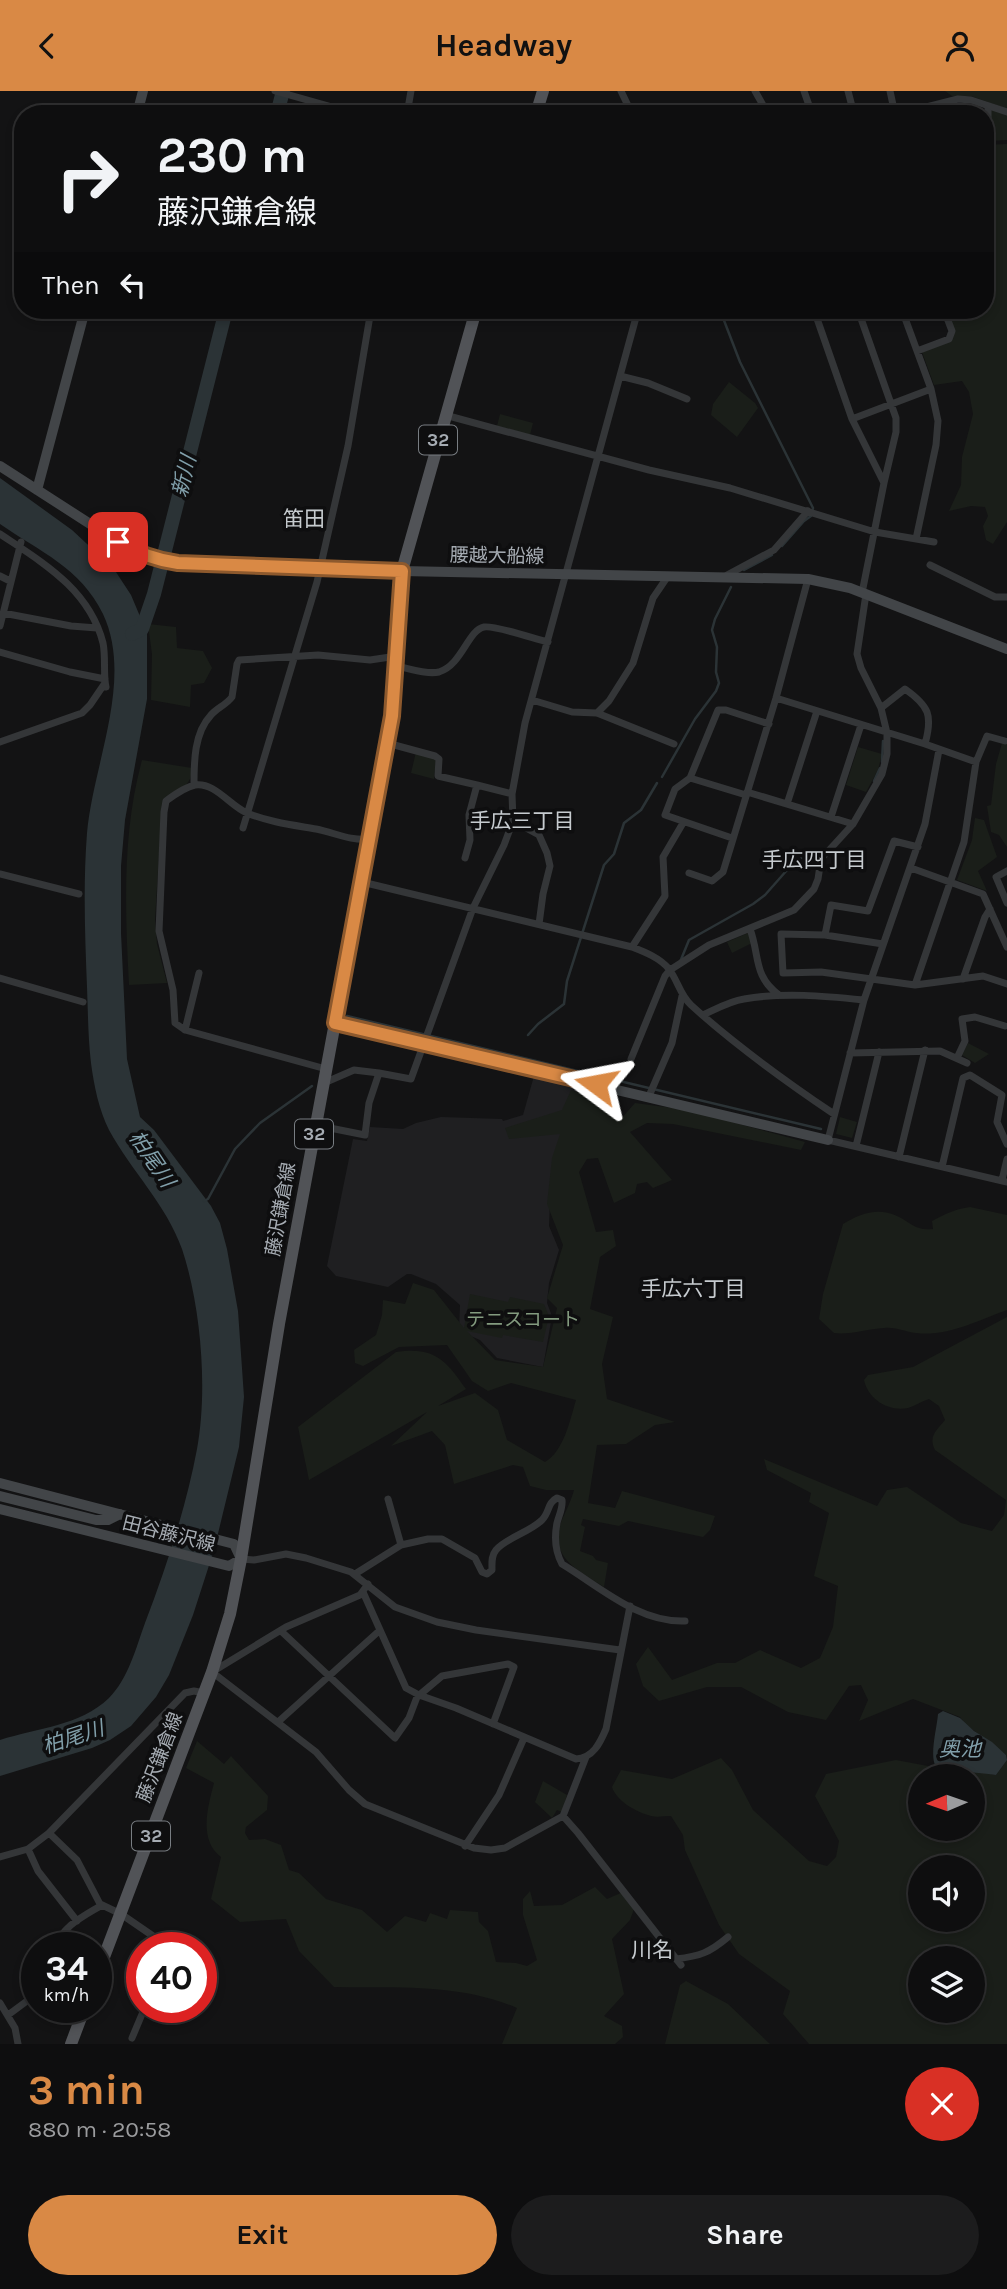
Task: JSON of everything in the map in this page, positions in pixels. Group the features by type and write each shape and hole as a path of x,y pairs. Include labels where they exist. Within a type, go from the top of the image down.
{"main road":[{"path":"35,494 83,319"},
{"name":"藤沢鎌倉線","path":"112,1937 212,1672 230,1614 279,1324 387,743 402,571 473,319"},
{"name":"腰越大船線","path":"0,466 35,494 129,549 169,562 402,571 808,579 831,582 864,593 1007,649"},
{"path":"335,1023 828,1140"},
{"name":"田谷藤沢線","path":"0,1483 234,1544 241,1559 229,1566 214,1563 0,1509"},
{"path":"0,1496 96,1521 128,1541 140,1519"},
{"path":"96,1521 108,1520 120,1514"},
{"path":"71,2044 79,2023"}],"street":[{"path":"275,91 325,105"},
{"path":"934,105 958,99 983,105"},
{"path":"243,828 320,566 348,446 369,319"},
{"path":"324,1083 354,1070 411,1079 473,908 513,821 512,794 525,723 636,319"},
{"path":"817,319 852,419 884,483"},
{"path":"631,1059 665,976 670,970 709,945 794,910 814,889 821,859 853,824 882,774 887,754 887,733 881,708 857,654 864,593 897,426 861,319"},
{"path":"905,319 931,389 937,412 938,431 916,539"},
{"path":"917,351 949,339 952,331 947,319"},
{"path":"620,376 648,383 687,399"},
{"path":"852,419 931,389"},
{"path":"444,415 599,457 730,488 875,532 933,543"},
{"path":"723,577 774,550 808,511"},
{"path":"0,534 20,545 73,588 90,611 103,645 105,683 82,713 0,742"},
{"path":"0,626 20,545"},
{"path":"930,565 995,597 1007,597"},
{"path":"597,713 609,701 633,663 653,599 668,575"},
{"path":"0,576 10,580"},
{"path":"689,873 712,881 723,872 769,724 808,579"},
{"path":"3,614 97,628"},
{"path":"194,785 193,760 204,725 213,713 232,697 239,660 318,655 396,661 430,672 440,671 459,657 477,630 487,626 548,642"},
{"path":"0,652 105,683"},
{"path":"881,708 905,689 922,701 929,715 930,726 925,744"},
{"path":"776,698 976,762"},
{"path":"532,700 572,712 597,713 674,744"},
{"path":"732,838 665,815 675,789 690,778 718,710 726,710 769,724"},
{"path":"787,804 817,711"},
{"path":"831,817 861,725"},
{"path":"915,985 964,842 976,762 987,736 1006,740"},
{"path":"387,743 435,756 439,759 438,776 512,794"},
{"path":"939,750 925,824 864,1000 828,1140 1004,1181 1007,1159"},
{"path":"690,778 853,824"},
{"path":"326,1069 177,1027 173,991 159,931 166,801 194,785 202,786 225,797 247,813 345,839 370,839"},
{"path":"465,858 470,840 469,815 477,785"},
{"path":"513,821 539,835 550,861 539,924"},
{"path":"632,947 665,896 663,857 683,823"},
{"path":"825,935 831,905 869,911 894,841 918,847"},
{"path":"911,868 984,894 1007,947"},
{"path":"1007,871 996,877 1007,903"},
{"path":"0,874 79,894"},
{"path":"362,883 632,947 653,957 670,970 682,996 703,1015 804,1094 834,1114"},
{"path":"963,979 990,909"},
{"path":"750,929 760,972 765,983 779,995"},
{"path":"883,944 825,935 781,934 783,972 821,972 915,985 983,976 1007,984"},
{"path":"186,1030 199,973"},
{"path":"0,978 83,1002"},
{"path":"703,1015 741,999 779,995 821,995 864,1000"},
{"path":"649,1096 672,1043 682,996"},
{"path":"957,1058 965,1041 962,1019 975,1017 1005,1026"},
{"path":"900,1157 925,1050"},
{"path":"850,1053 940,1051 967,1063"},
{"path":"856,1146 879,1052"},
{"path":"315,1125 365,1135 369,1103 379,1073"},
{"path":"942,1167 963,1078 970,1075 1002,1095 997,1122 1007,1144"},
{"path":"355,1574 401,1545 442,1539 475,1558 482,1572 487,1574 492,1570 494,1552 526,1533 543,1519 548,1507 557,1498 562,1500 563,1504 556,1539 556,1553 562,1564 643,1615 685,1621"},
{"path":"388,1499 401,1545"},
{"path":"241,1559 254,1560 286,1554 306,1558 355,1574 395,1607 452,1626 621,1650"},
{"path":"368,1584 363,1592 281,1631 212,1672 316,1752 365,1804 465,1846 491,1850 505,1848 563,1816 586,1757 600,1745 606,1729 630,1606"},
{"path":"363,1592 407,1688 576,1759 586,1757"},
{"path":"281,1631 395,1738 409,1718 419,1695 442,1676 508,1664 514,1667 493,1724"},
{"path":"278,1722 379,1631"},
{"path":"0,1857 28,1849 49,1833 186,1693 204,1693"},
{"path":"465,1846 499,1795 524,1738"},
{"path":"563,1816 678,1962 711,1951 728,1937"},
{"path":"49,1833 77,1860 102,1905 147,1932"},
{"path":"28,1849 38,1871 77,1921"},
{"path":"65,1932 102,1905"},
{"path":"0,2003 15,2028 18,2044"},
{"path":"8,2015 21,2005"},
{"path":"132,2038 138,2023"}],"shaded area":[{"path":"534,1076 601,1091 598,1117 550,1199 549,1226 559,1250 549,1283 547,1303 552,1316 543,1367 497,1358 480,1340 459,1331 460,1305 436,1284 407,1274 388,1287 336,1276 327,1266 353,1139 367,1141 370,1127 403,1129 441,1117 503,1121 523,1115"}],"green space":[{"path":"945,91 1007,91 1007,109 971,96 952,96"},
{"path":"994,111 1007,114 1007,140 994,141"},
{"path":"1007,144 1007,522 993,544 986,540 983,526 988,516 985,507 971,506 949,511 961,485 962,457 973,414 969,392 962,381 934,385 922,352 951,341 948,319 994,319 994,145"},
{"path":"729,382 758,408 737,437 711,415 713,404"},
{"path":"500,414 533,423 530,435 497,426"},
{"path":"148,624 176,627 177,648 203,651 212,668 204,683 191,685 190,707 151,700 152,654"},
{"path":"1007,741 1007,847 999,835 991,832 987,806 991,805 996,764 1002,743"},
{"path":"858,747 882,754 878,770 866,792 846,785"},
{"path":"416,752 436,759 434,779 411,773"},
{"path":"142,760 192,768 185,786 171,794 162,804 155,920 157,944 167,983 129,985 126,872 131,815"},
{"path":"975,818 984,820 997,857 978,871 987,891 957,880 972,840"},
{"path":"748,933 752,943 732,953 727,942"},
{"path":"968,1043 989,1054 975,1063 962,1055"},
{"name":"テニスコート","path":"571,1090 593,1096 619,1121 635,1103 688,1110 805,1142 801,1150 673,1124 647,1123 630,1132 672,1180 653,1188 647,1182 637,1184 635,1193 614,1203 598,1158 587,1159 579,1172 596,1232 613,1230 616,1246 600,1257 590,1309 613,1317 602,1364 607,1399 675,1422 655,1425 626,1444 597,1445 588,1503 615,1508 622,1491 715,1516 710,1530 703,1537 628,1521 619,1526 583,1519 581,1525 585,1527 580,1551 608,1563 604,1587 577,1570 563,1556 559,1547 560,1525 574,1490 546,1490 530,1486 523,1467 513,1465 454,1484 445,1445 432,1431 391,1446 427,1412 309,1480 298,1427 396,1352 420,1351 438,1357 466,1389 438,1406 475,1393 498,1410 507,1440 545,1462 552,1457 565,1434 576,1400 511,1383 488,1391 472,1381 447,1345 399,1347 363,1366 355,1363 354,1350 376,1335 383,1300 405,1304 413,1283 434,1290 464,1328 470,1294 508,1302 510,1297 544,1304 549,1316 543,1342 467,1331 495,1360 543,1367 557,1308 547,1298 563,1245 547,1204 552,1158 560,1134 509,1139 505,1128 562,1110"},
{"path":"840,1117 857,1122 852,1138 836,1134"},
{"path":"970,1207 1007,1215 1007,1310 963,1327 928,1334 889,1328 834,1333 819,1319 823,1294 843,1224 862,1215 883,1212 897,1216 918,1228 933,1229 932,1221 950,1212"},
{"path":"1007,1317 1007,1759 1006,1755 965,1724 960,1717 913,1699 859,1721 868,1700 861,1685 849,1686 826,1720 788,1712 741,1687 707,1687 659,1701 643,1686 636,1664 648,1647 672,1680 717,1663 735,1663 760,1650 801,1668 820,1658 833,1627 838,1586 814,1576 829,1513 809,1502 811,1493 767,1470 764,1459 877,1506 887,1490 907,1487 961,1523 992,1531 1004,1515 1006,1500 935,1450 933,1437 945,1420 939,1406 929,1399 908,1408 886,1406 874,1398 864,1380 868,1375 913,1367"},
{"path":"197,1741 224,1764 231,1756 268,1796 267,1810 246,1827 245,1833 249,1840 265,1839 281,1845 289,1870 299,1873 326,1899 362,1910 387,1932 405,1916 426,1922 430,1913 447,1919 450,1910 478,1912 479,1922 488,1931 496,1962 527,1966 537,1960 523,1915 523,1899 530,1891 534,1906 562,1905 595,1887 607,1899 623,1892 634,1909 630,1920 612,1939 624,1994 604,2016 622,2026 623,2037 615,2044 502,2044 517,2008 473,1994 450,1991 404,1987 334,1987 299,1951 286,1919 240,1922 211,1899 221,1857 214,1850 207,1832 214,1783 186,1768"},
{"path":"721,1758 732,1770 753,1810 809,1861 827,1866 836,1857 839,1841 815,1796 826,1774 896,1760 917,1764 908,1764 908,1841 985,1841 985,1773 996,1775 1007,1760 1007,2044 809,2044 783,2014 790,1991 739,1954 719,1925 685,1850 683,1835 671,1816 653,1816 637,1811 621,1801 614,1792 612,1787 621,1770 672,1779"},
{"path":"543,1781 567,1795 562,1812 557,1810 552,1818 535,1802"},
{"path":"686,1981 728,2004 770,2044 665,2044 680,1985"}],"water":[{"name":"柏尾川","path":"0,478 72,530 114,569 131,595 147,633 147,699 125,820 121,866 127,1059 140,1117 154,1130 211,1206 220,1223 238,1311 244,1397 239,1447 214,1550 193,1615 169,1675 156,1697 131,1726 110,1740 0,1776 0,1740 85,1715 109,1698 126,1673 168,1559 187,1493 200,1426 202,1375 194,1296 182,1249 167,1217 109,1130 97,1098 91,1063 85,929 86,852 91,806 113,694 111,640 103,614 83,584 58,562 0,524"},
{"name":"奥池","path":"943,1711 960,1718 1006,1755 1007,1760 996,1775 985,1774 985,1764 935,1764 933,1756 938,1714"}],"waterway":[{"name":"新川","path":"279,105 283,91"},
{"name":"新川","path":"132,634 142,629 154,594 224,319"},
{"path":"723,319 740,362 813,508 811,516 782,546"},
{"path":"744,570 772,555"},
{"path":"662,777 719,683 716,672 717,647 712,630 731,587"},
{"path":"882,762 883,741"},
{"path":"874,781 880,768"},
{"path":"528,1035 564,1004 567,981 604,865 614,854 624,823 641,810 657,783"},
{"path":"680,962 689,940 753,904 765,895 795,861 826,849"},
{"path":"347,1016 821,1129"},
{"path":"204,1201 208,1199 235,1149 260,1123 312,1086"}],"district":[{"name":"笛田","path":"304,519"},
{"name":"手広三丁目","path":"522,821"},
{"name":"手広四丁目","path":"814,860"},
{"name":"手広六丁目","path":"693,1289"},
{"name":"川名","path":"652,1950"}],"route":[{"path":"118,542 155,559 178,563 402,571 392,716 335,1023 596,1084"}]}
